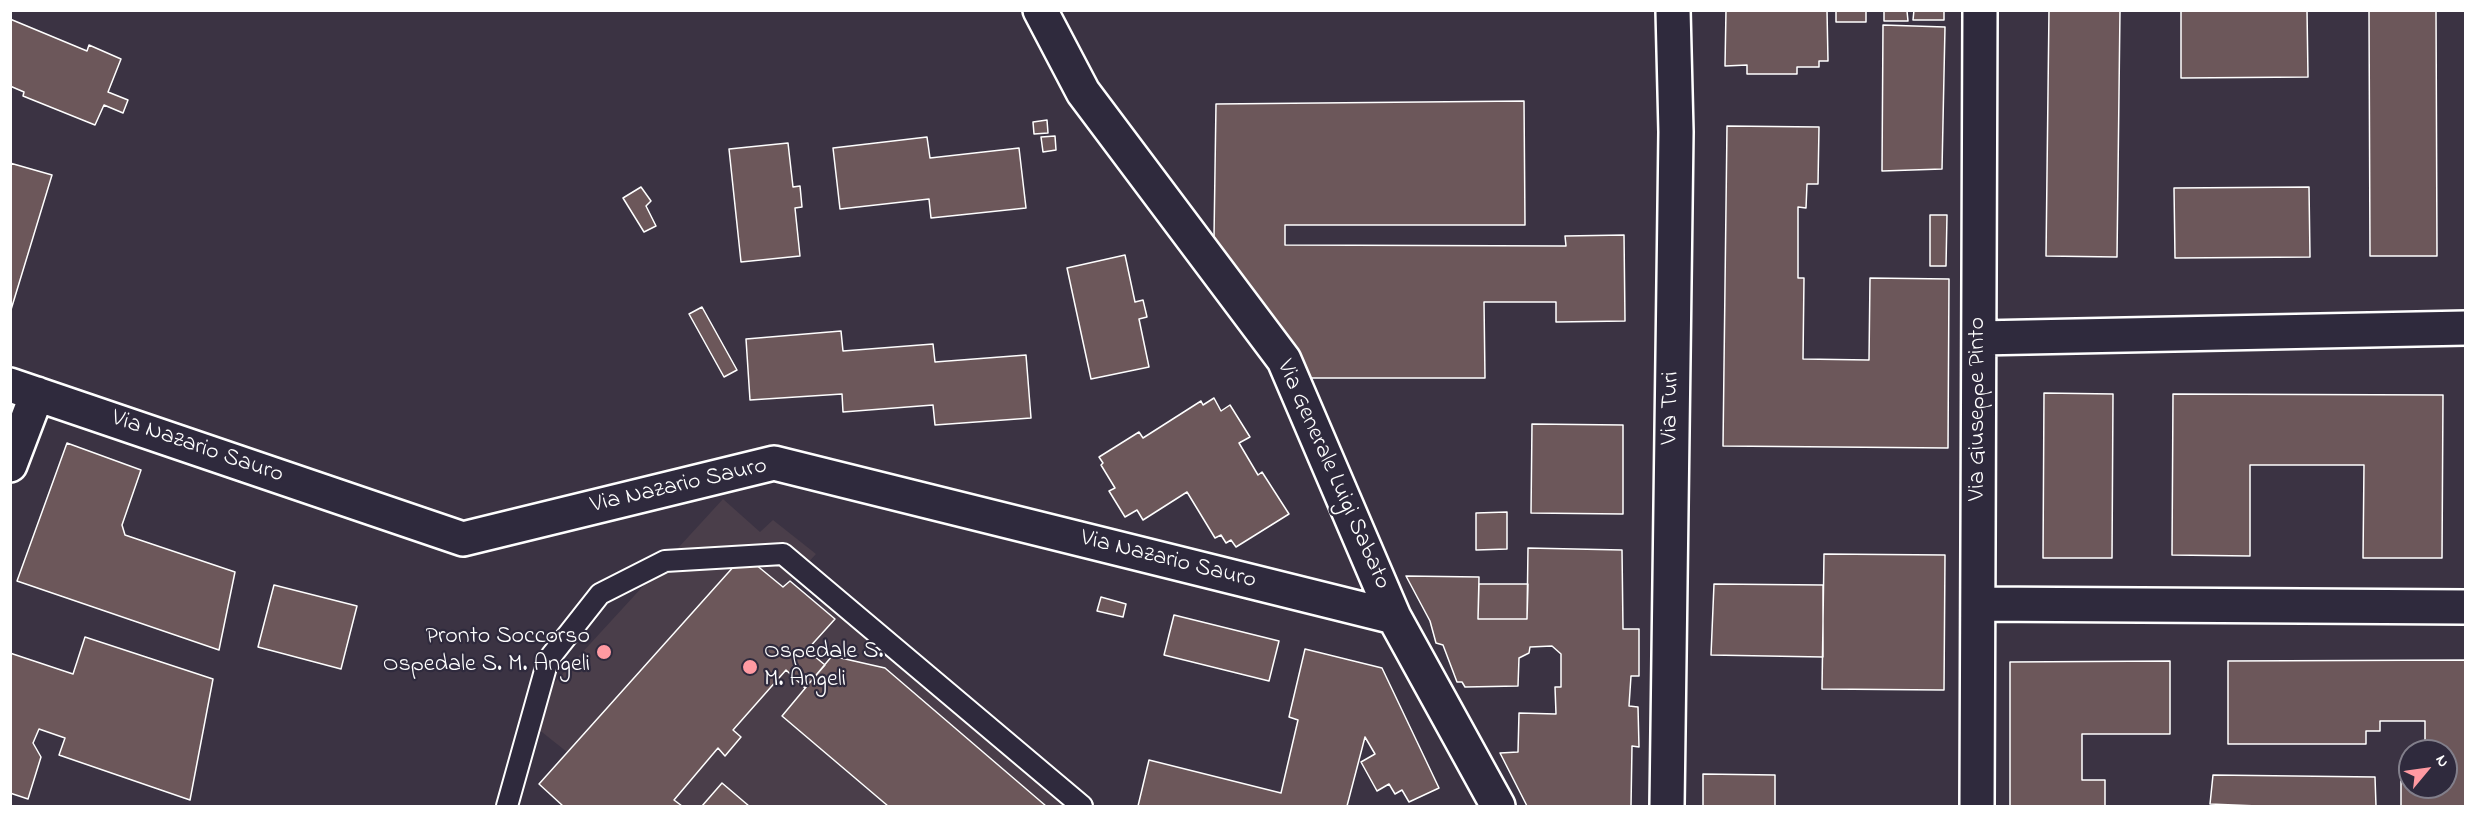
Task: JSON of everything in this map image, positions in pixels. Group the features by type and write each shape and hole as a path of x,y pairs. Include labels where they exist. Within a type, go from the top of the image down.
{"street":[{"name":"Via Generale Luigi Sabato","path":"1040,10 1083,92 1284,360 1394,617 1498,807"},
{"name":"Via Turi","path":"1667,807 1676,132 1673,10"},
{"name":"Via Giuseppe Pinto","path":"1977,807 1980,10"},
{"path":"1979,338 2466,328"},
{"name":"Via Nazario Sauro","path":"24,389 463,539 774,463 1394,617"},
{"path":"10,465 24,389"},
{"path":"1978,604 2466,607"}],"lane":[{"path":"507,807 548,660 600,594 665,561 783,554 1082,807"}],"shaded area":[{"name":"Ospedale S. M. Angeli","path":"723,499 760,532 773,520 816,554 779,594 806,617 823,601 871,612 1082,806 639,806 673,772 600,797 558,761 567,752 523,717"}],"building":[{"path":"1726,10 1827,10 1828,61 1819,61 1819,67 1797,67 1797,74 1747,74 1747,65 1725,66"},
{"path":"1836,10 1866,10 1866,22 1836,22"},
{"path":"1914,10 1944,10 1944,20 1913,20"},
{"path":"2049,10 2120,10 2117,257 2046,256"},
{"path":"2181,10 2307,10 2308,77 2181,78"},
{"path":"2369,10 2436,10 2437,256 2370,256"},
{"path":"1884,11 1907,11 1908,21 1884,21"},
{"path":"10,19 87,51 89,45 121,59 108,92 128,100 123,113 104,105 95,125 23,96 24,92 10,86"},
{"path":"1883,25 1945,27 1942,169 1882,171"},
{"path":"1524,101 1525,225 1285,225 1285,245 1566,246 1565,236 1624,235 1625,321 1556,322 1556,302 1484,302 1485,378 1301,378 1214,237 1216,104"},
{"path":"1047,120 1048,133 1034,134 1033,122"},
{"path":"1727,126 1819,127 1818,184 1807,184 1806,208 1798,207 1798,278 1804,278 1803,359 1869,360 1870,278 1949,279 1948,448 1723,446"},
{"path":"1055,136 1056,150 1043,152 1041,137"},
{"path":"927,137 930,158 1019,148 1026,208 931,218 929,199 840,209 833,148"},
{"path":"788,143 793,187 800,186 802,207 795,208 800,256 741,262 729,149"},
{"path":"10,163 52,175 10,313"},
{"path":"641,187 651,201 646,206 656,226 644,232 623,198"},
{"path":"2309,187 2310,257 2175,258 2174,188"},
{"path":"1930,215 1947,215 1946,266 1930,266"},
{"path":"1125,255 1135,302 1143,300 1147,317 1139,319 1149,367 1091,379 1067,268"},
{"path":"702,307 737,370 724,377 689,314"},
{"path":"841,331 843,351 933,344 935,362 1026,355 1031,418 935,425 933,405 843,412 842,394 750,400 746,339"},
{"path":"2044,393 2113,394 2112,558 2043,558"},
{"path":"2173,394 2443,395 2442,558 2363,558 2364,465 2250,465 2250,556 2172,555"},
{"path":"1214,398 1221,411 1230,405 1250,437 1239,443 1258,475 1262,472 1289,514 1236,547 1231,540 1226,543 1221,535 1215,538 1187,492 1143,520 1137,510 1125,517 1109,491 1115,488 1101,465 1103,463 1099,457 1139,432 1143,438 1201,401 1203,405"},
{"path":"1532,424 1623,425 1623,514 1531,513"},
{"path":"67,443 141,470 122,525 125,535 235,572 219,650 17,581"},
{"path":"1507,512 1507,549 1476,550 1476,513"},
{"path":"1528,548 1622,550 1623,629 1639,629 1639,676 1631,676 1629,706 1638,707 1639,747 1632,746 1631,806 1527,806 1500,753 1518,752 1519,713 1556,714 1555,687 1561,687 1561,654 1552,646 1530,647 1529,653 1519,658 1518,686 1465,687 1462,682 1457,682 1443,645 1436,643 1430,621 1406,576 1479,577 1478,619 1527,619"},
{"path":"1824,554 1945,555 1944,690 1822,689"},
{"path":"744,555 783,587 790,581 835,619 807,650 825,665 805,688 786,670 733,730 741,737 725,756 718,748 674,800 682,806 563,806 539,784"},
{"path":"1479,584 1528,584 1527,619 1478,619"},
{"path":"1714,584 1823,585 1823,657 1711,655"},
{"path":"274,585 357,606 341,669 258,647"},
{"path":"1101,597 1126,604 1123,617 1097,611"},
{"path":"1174,615 1279,641 1269,681 1164,655"},
{"path":"85,637 213,679 190,800 59,755 65,738 39,729 33,743 41,757 28,799 10,793 10,653 73,674"},
{"path":"1305,649 1382,668 1439,788 1409,802 1402,790 1395,794 1389,784 1377,791 1361,762 1375,754 1365,737 1347,806 1138,806 1149,760 1281,793 1298,720 1289,717"},
{"path":"832,656 885,668 1046,806 888,806 782,716"},
{"path":"2466,660 2466,806 2401,806 2401,799 2458,799 2458,739 2425,739 2425,721 2380,721 2380,731 2366,731 2366,744 2228,744 2228,661"},
{"path":"2170,661 2170,734 2082,734 2082,780 2105,780 2105,806 2010,806 2010,662"},
{"path":"1703,774 1775,775 1775,806 1703,806"},
{"path":"2213,775 2375,777 2376,806 2210,804"},
{"path":"722,783 749,806 702,806"}],"place":[{"name":"Pronto Soccorso Ospedale S. M. Angeli","path":"604,652"},
{"name":"Ospedale S. M. Angeli","path":"750,667"}]}
